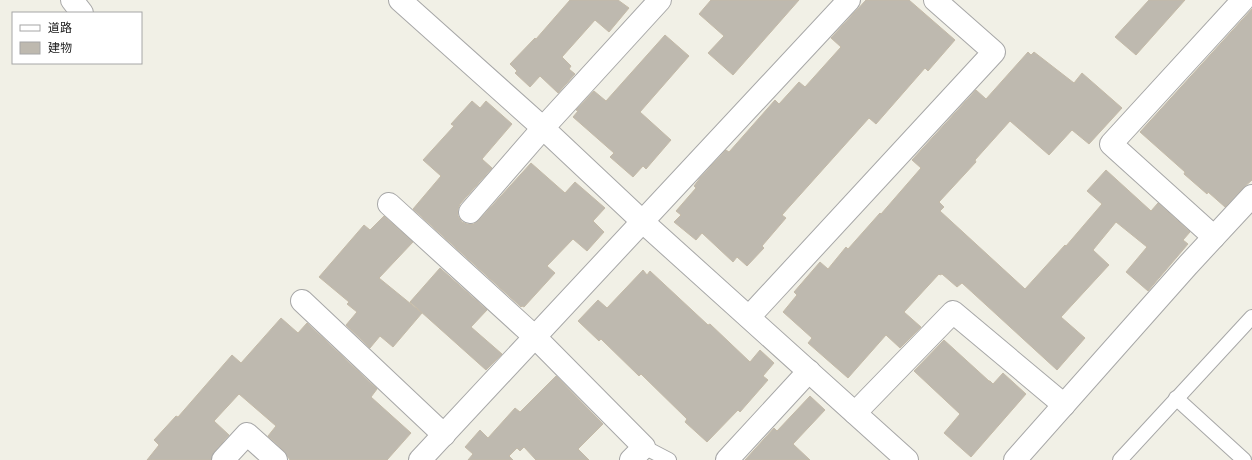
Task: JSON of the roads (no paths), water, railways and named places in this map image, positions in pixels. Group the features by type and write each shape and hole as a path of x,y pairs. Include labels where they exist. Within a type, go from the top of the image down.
{"street":[{"path":"72,0 81,12"},
{"path":"400,0 543,128 643,222 907,460"},
{"path":"470,212 543,128 660,0"},
{"path":"426,458 444,435 849,0"},
{"path":"749,317 994,52 935,0"},
{"path":"1214,237 1111,144 1243,0"},
{"path":"1015,460 1252,196"},
{"path":"389,204 535,337 637,453"},
{"path":"302,301 444,435"},
{"path":"855,413 953,312 1064,405"},
{"path":"727,460 809,371"},
{"path":"223,460 247,434 276,460"}],"lane":[{"path":"1120,460 1252,317"},
{"path":"1176,398 1244,460"},
{"path":"637,453 669,460"}]}
